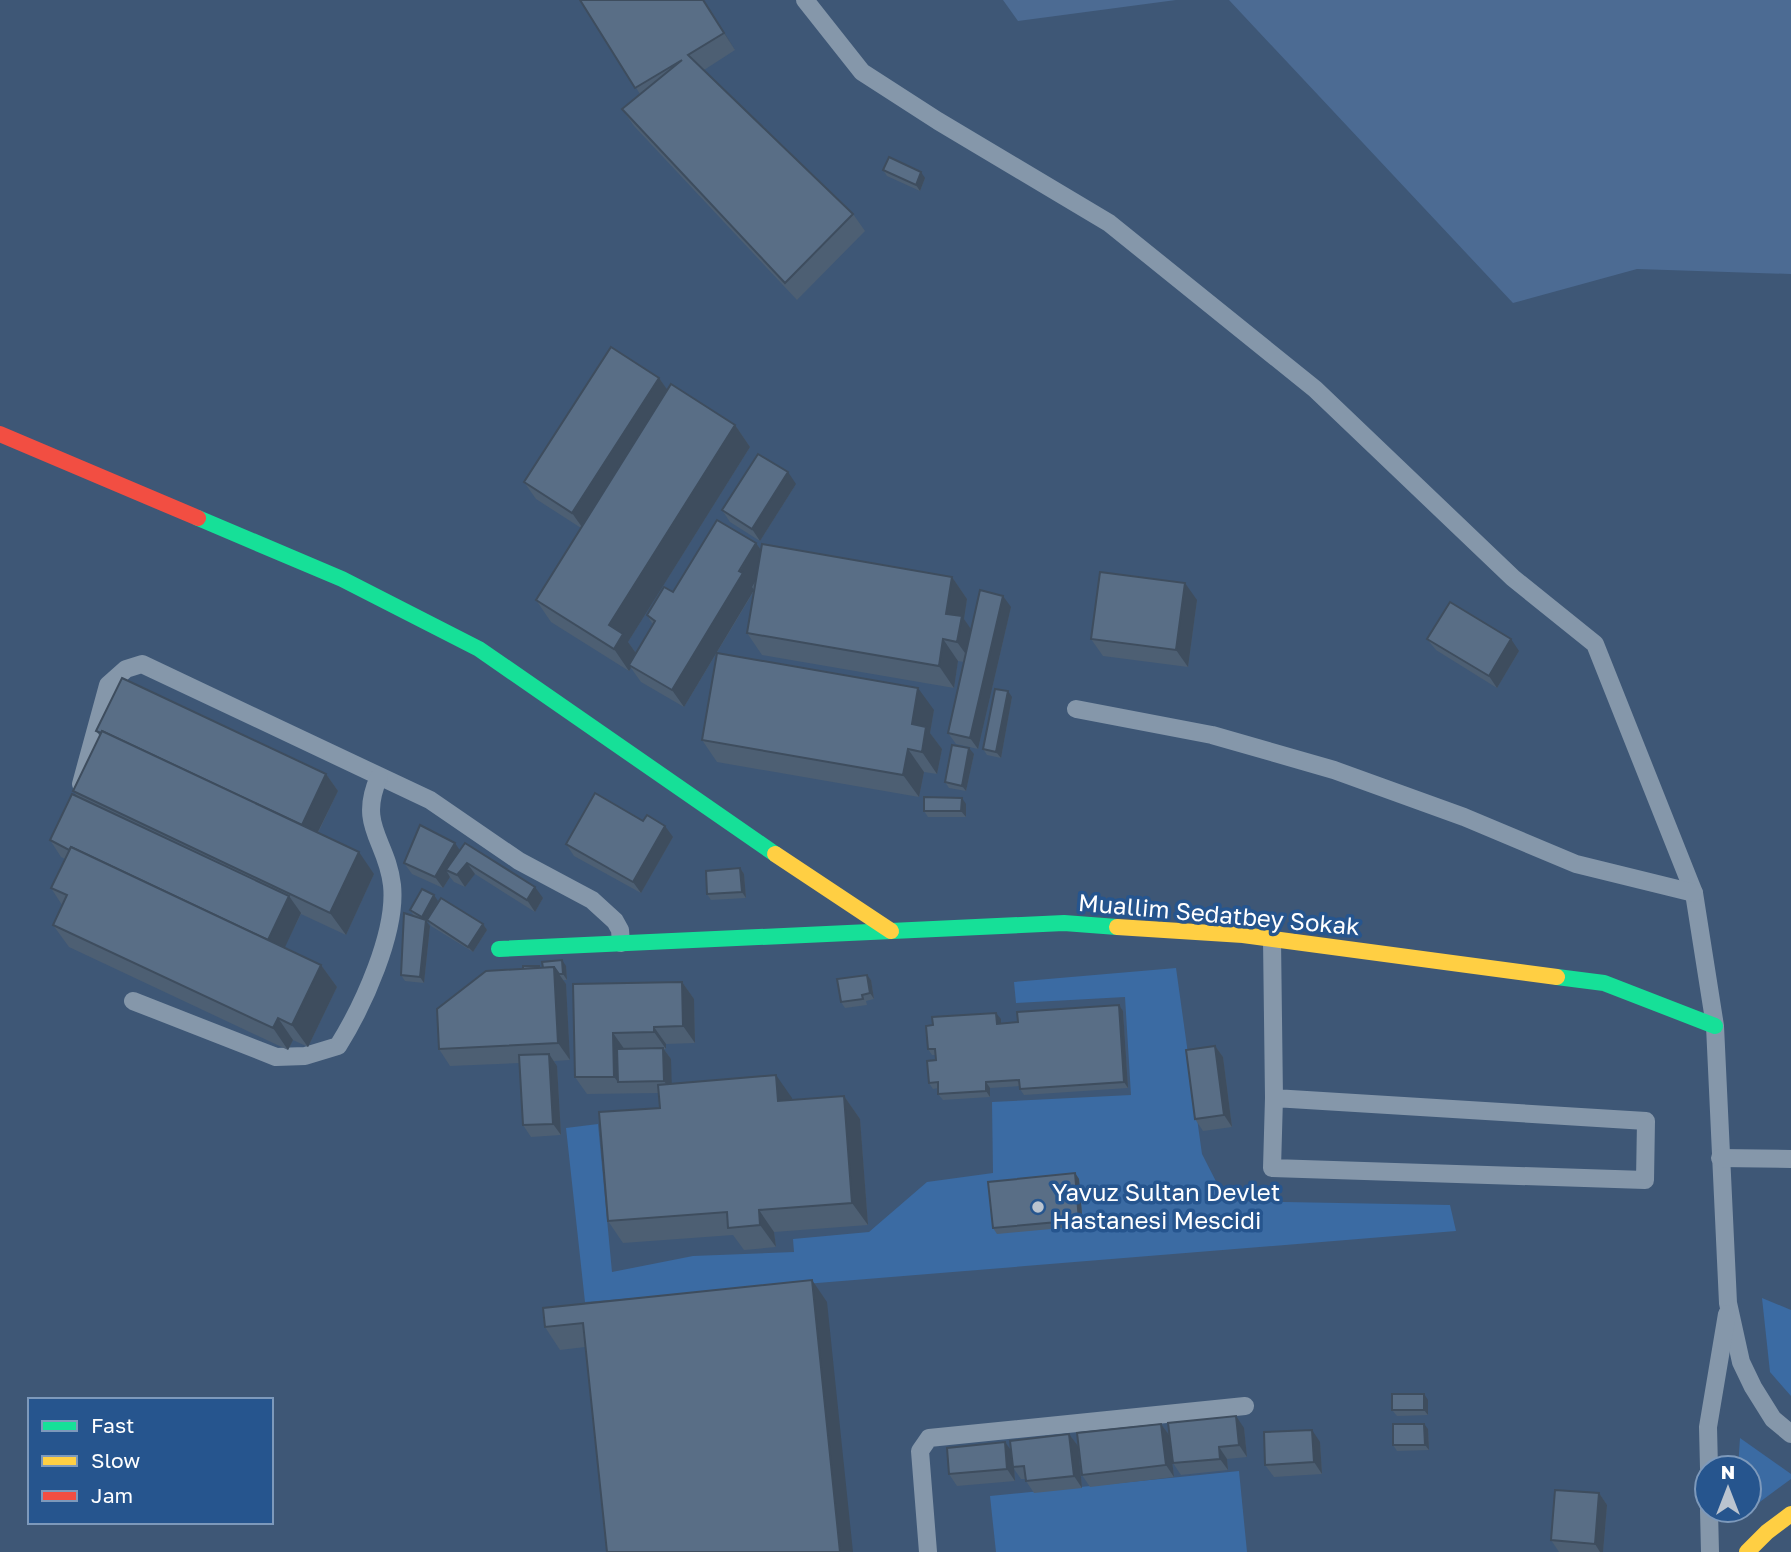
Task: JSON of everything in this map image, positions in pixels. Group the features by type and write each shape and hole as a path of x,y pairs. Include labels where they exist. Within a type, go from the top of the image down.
{"street":[{"path":"0,434 342,579 479,649 732,825 891,931"},
{"name":"Muallim Sedatbey Sokak","path":"499,949 1064,923 1272,939 1604,983 1715,1026"},
{"path":"1747,1552 1766,1531 1791,1514"}],"lane":[{"path":"805,0 862,72 938,121 1109,223 1315,389 1513,579 1595,644 1694,893 1715,1026 1728,1303 1741,1362 1753,1387 1773,1419 1791,1434"},
{"path":"76,802 108,685 126,670 142,664 430,800 519,861 592,900 615,921 620,930 621,943"},
{"path":"1076,709 1212,735 1334,770 1464,817 1576,864 1694,893"},
{"path":"133,1001 276,1057 305,1056 338,1046 354,1020 389,928 393,906 388,862 375,835 370,811 372,793 379,777"},
{"path":"1272,939 1272,1168 1645,1180 1646,1121 1274,1098"},
{"path":"1720,1158 1791,1159"},
{"path":"1709,1454 1708,1427 1728,1303"},
{"path":"928,1552 919,1451 929,1438 1245,1406"},
{"path":"1709,1524 1710,1552"}],"shaded area":[{"path":"1003,0 1176,0 1018,21"},
{"path":"1229,0 1791,0 1791,274 1637,269 1513,303"},
{"path":"1176,968 1202,1154 1226,1201 1450,1205 1456,1231 585,1302 566,1128 598,1124 612,1272 693,1256 794,1252 793,1239 869,1232 927,1182 993,1173 992,1102 1131,1095 1125,997 1016,1003 1014,982"},
{"path":"1762,1298 1791,1310 1791,1396 1770,1372"},
{"path":"1740,1438 1763,1454 1739,1454"},
{"path":"1763,1454 1791,1474 1791,1479 1763,1500"},
{"path":"1239,1471 1247,1552 996,1552 990,1496"}],"building":[{"path":"580,0 703,0 724,33 688,55 853,214 785,283 622,109 682,60 635,88"},
{"path":"889,157 921,172 916,185 883,170"},
{"path":"611,347 659,378 572,513 524,482"},
{"path":"671,384 735,425 609,625 623,634 614,649 536,600"},
{"path":"758,454 788,472 752,529 722,510"},
{"path":"717,520 756,543 739,571 743,573 672,690 629,665 655,621 647,615 664,587 673,592"},
{"path":"762,544 952,577 946,614 962,616 957,642 943,639 939,666 747,633"},
{"path":"1100,572 1185,583 1176,650 1091,639"},
{"path":"980,590 1003,596 970,738 948,733"},
{"path":"1450,602 1511,639 1489,676 1427,639"},
{"path":"717,653 918,688 912,724 926,727 922,752 908,749 903,775 702,740"},
{"path":"122,678 326,774 302,825 102,731 96,731"},
{"path":"995,689 1008,691 996,752 983,749"},
{"path":"102,731 359,852 330,913 73,791"},
{"path":"952,745 969,748 962,786 945,782"},
{"path":"595,793 643,821 647,815 665,826 633,882 566,844"},
{"path":"72,794 289,896 268,940 71,847 69,850 50,840"},
{"path":"924,797 962,798 961,811 924,811"},
{"path":"420,825 455,843 435,877 404,863"},
{"path":"465,843 535,887 527,900 467,863 457,875 446,870"},
{"path":"71,847 321,965 292,1025 278,1018 273,1028 53,925 67,895 51,888"},
{"path":"740,868 742,892 707,894 706,871"},
{"path":"422,889 434,895 422,917 410,910"},
{"path":"441,898 483,924 468,947 427,920"},
{"path":"404,913 426,920 420,977 401,975"},
{"path":"562,960 563,974 559,974 554,967 543,968 542,962"},
{"path":"523,966 539,966 539,968 523,969"},
{"path":"554,967 558,1043 439,1049 437,1009 486,971"},
{"path":"867,975 870,993 862,995 863,999 841,1002 837,979"},
{"path":"682,982 683,1026 654,1027 654,1032 613,1033 614,1077 575,1077 573,984"},
{"path":"1119,1005 1124,1082 1020,1089 1019,1080 986,1082 986,1091 938,1094 938,1082 929,1083 927,1061 936,1060 935,1049 928,1049 926,1026 933,1025 932,1017 996,1013 997,1024 1018,1022 1017,1012"},
{"path":"1215,1046 1224,1115 1195,1119 1186,1050"},
{"path":"663,1048 664,1081 618,1082 617,1049"},
{"path":"549,1054 553,1124 523,1125 519,1055"},
{"path":"776,1075 778,1101 844,1096 852,1203 759,1210 760,1225 728,1228 727,1212 608,1221 599,1112 660,1108 658,1085"},
{"name":"Yavuz Sultan Devlet Hastanesi Mescidi","path":"1075,1173 1079,1220 993,1228 988,1182"},
{"path":"812,1280 840,1552 607,1552 583,1323 545,1327 543,1308"},
{"path":"1392,1394 1424,1394 1424,1410 1392,1410"},
{"path":"1236,1416 1239,1445 1219,1447 1220,1459 1173,1463 1168,1423"},
{"path":"1161,1424 1166,1465 1082,1475 1077,1433"},
{"path":"1393,1424 1424,1424 1425,1445 1393,1445"},
{"path":"1312,1430 1314,1462 1265,1465 1264,1432"},
{"path":"1069,1434 1074,1476 1026,1481 1024,1466 1013,1467 1010,1441"},
{"path":"1005,1442 1007,1469 949,1474 947,1448"},
{"path":"1555,1490 1599,1493 1595,1544 1551,1540"}],"traffic: fast":[{"path":"198,518 342,579 479,649 775,854"},
{"path":"499,949 1064,923 1117,927"},
{"path":"1557,977 1604,983 1715,1026"}],"traffic: slow":[{"path":"775,854 891,931"},
{"path":"1117,927 1243,935 1557,977"},
{"path":"1747,1552 1791,1514"}],"traffic: jam":[{"path":"0,434 198,518"}],"place":[{"name":"Yavuz Sultan Devlet Hastanesi Mescidi","path":"1038,1207"}]}
